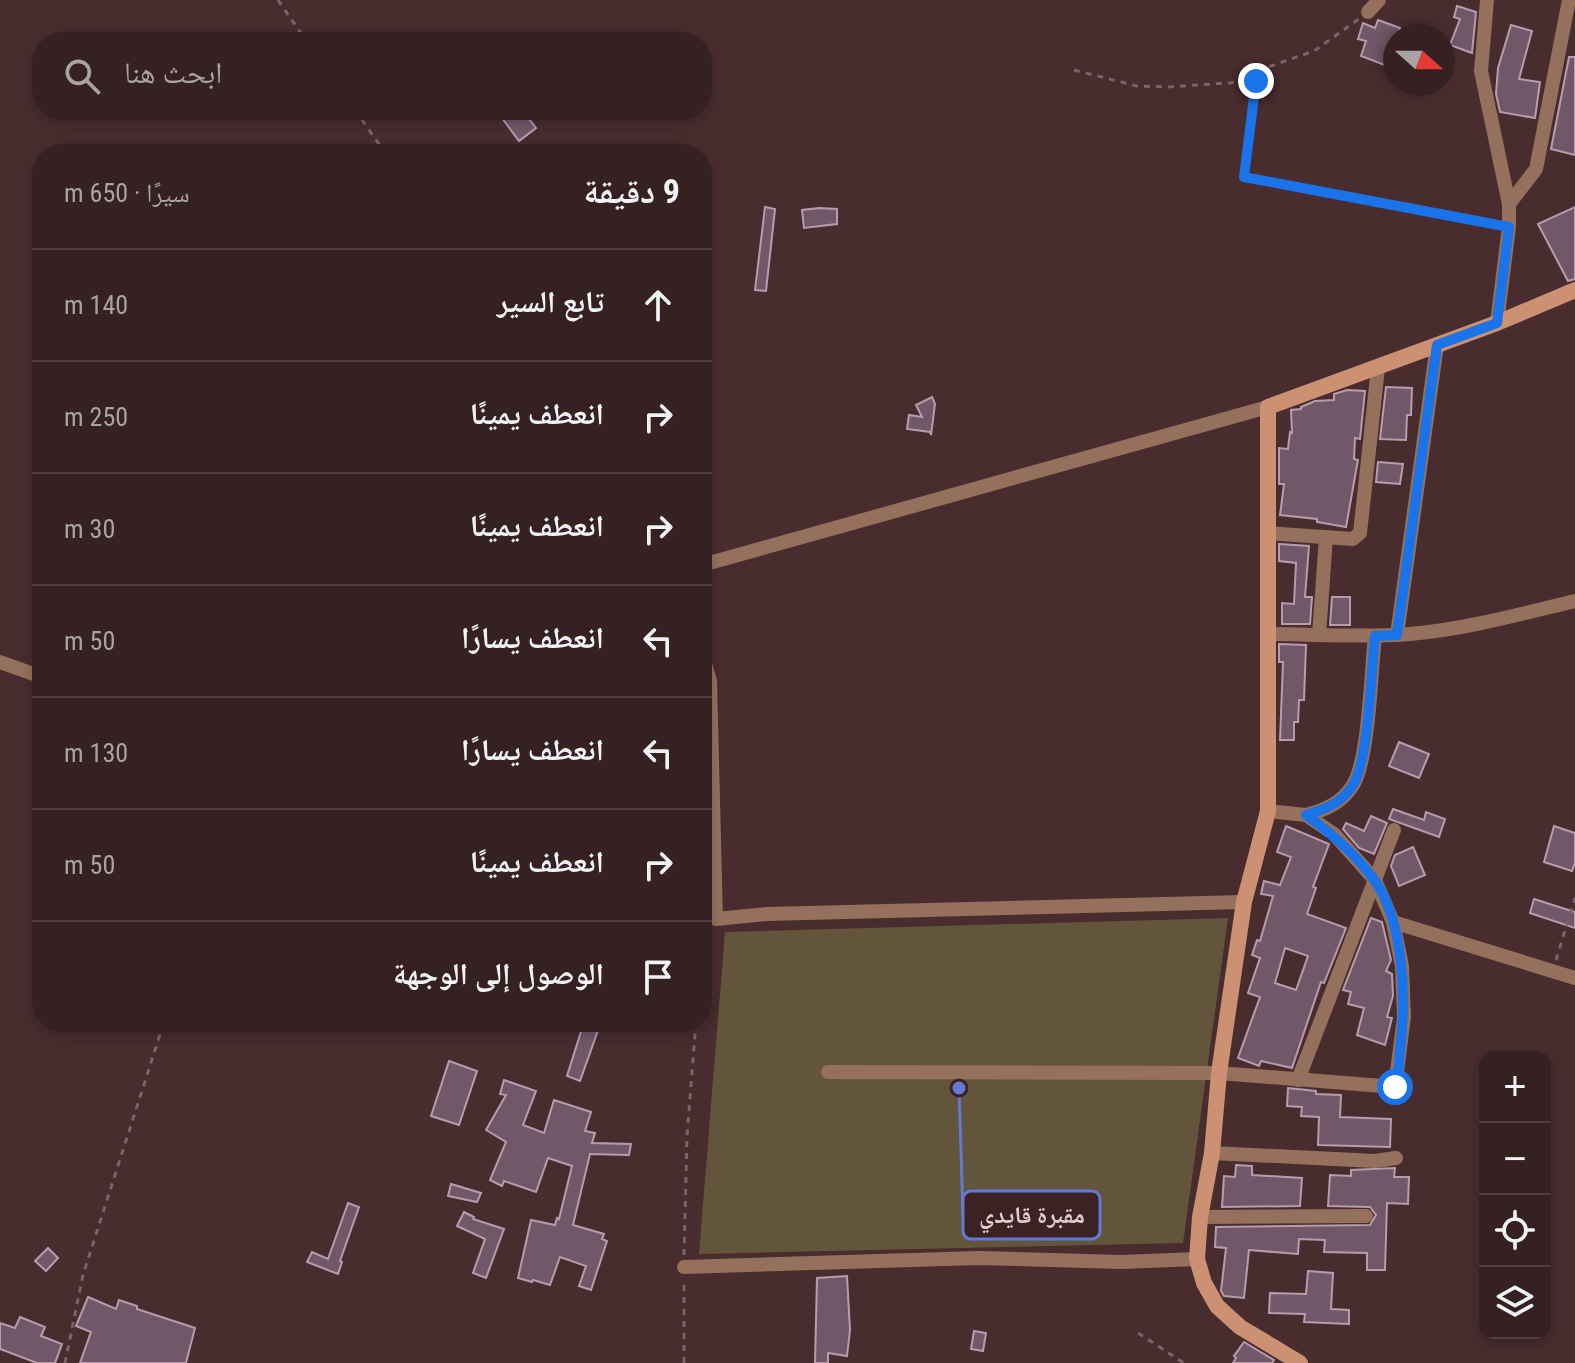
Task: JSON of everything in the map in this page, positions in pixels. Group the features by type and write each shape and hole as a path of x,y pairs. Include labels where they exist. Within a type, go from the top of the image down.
{"street":[{"path":"1368,12 1379,0"},
{"path":"1487,0 1481,71 1509,204 1497,323"},
{"path":"1509,204 1536,169 1569,0"},
{"path":"712,562 1268,407 1497,323 1575,290"},
{"path":"1397,635 1437,345"},
{"path":"1267,533 1353,539 1360,533 1378,368"},
{"path":"1268,407 1268,811 1244,902 1219,1073 1212,1153 1200,1217 1197,1259 1204,1283 1217,1306 1240,1327 1300,1363"},
{"path":"1319,635 1326,537"},
{"path":"1267,634 1397,635 1455,628 1575,601"},
{"path":"1268,811 1306,815 1338,803 1353,786 1362,765 1375,636"},
{"path":"0,662 32,673"},
{"path":"712,760 716,919 767,914 1244,902"},
{"path":"828,1072 1219,1073 1392,1088 1397,1084 1404,1017 1402,966 1393,922 1375,880 1334,834 1306,815"},
{"path":"1298,1080 1394,830"},
{"path":"1393,922 1575,978"},
{"path":"1212,1153 1375,1161 1396,1158"},
{"path":"1200,1217 1366,1216"},
{"path":"684,1267 979,1258 1121,1262 1197,1259"}],"path":[{"path":"278,0 300,32"},
{"path":"1368,12 1314,51 1268,67 1256,81 1244,177 1509,227"},
{"path":"1074,70 1137,86 1256,81"},
{"path":"362,120 379,144"},
{"path":"1552,971 1575,898"},
{"path":"712,930 716,919"},
{"path":"65,1363 83,1275 161,1032"},
{"path":"684,1363 687,1136 695,1032"},
{"path":"1138,1333 1184,1363"}],"shaded area":[{"path":"1228,918 1183,1243 699,1254 725,932"}],"building":[{"path":"1457,6 1476,12 1472,53 1455,47 1455,32 1460,19 1454,17"},
{"path":"1378,20 1389,24 1383,24 1383,64 1361,56 1366,41 1358,39 1363,23 1375,28"},
{"path":"1511,25 1532,31 1519,79 1540,82 1535,118 1500,112 1496,94 1498,68"},
{"path":"1569,57 1575,57 1575,155 1551,149"},
{"path":"503,120 530,120 536,128 519,141"},
{"path":"765,207 775,209 766,291 755,290"},
{"path":"1575,207 1575,279 1568,281 1538,224"},
{"path":"837,209 837,224 804,228 802,210"},
{"path":"1386,387 1412,388 1406,440 1380,439"},
{"path":"1347,390 1365,391 1360,439 1355,438 1354,459 1358,460 1346,527 1317,522 1317,519 1280,515 1284,484 1279,484 1279,448 1288,449 1292,433 1291,410 1301,409 1315,401 1334,400 1334,394"},
{"path":"932,397 935,404 931,435 930,432 907,429 909,415 922,417 916,405"},
{"path":"1378,462 1403,464 1400,484 1376,482"},
{"path":"1279,544 1309,546 1305,597 1312,597 1310,624 1282,624 1282,603 1294,604 1296,563 1279,561"},
{"path":"1332,597 1350,597 1350,625 1330,625"},
{"path":"1279,644 1306,645 1304,700 1299,700 1294,740 1280,740 1283,662 1279,662"},
{"path":"1399,742 1429,754 1419,778 1389,766"},
{"path":"1393,809 1424,820 1426,812 1445,819 1439,837 1389,819"},
{"path":"1371,816 1387,823 1374,854 1359,848 1343,829 1346,823 1364,831"},
{"path":"1286,826 1329,844 1307,914 1346,928 1324,983 1321,982 1292,1068 1261,1061 1259,1066 1238,1058 1260,997 1248,993 1260,958 1252,955 1257,940 1260,941 1273,896 1261,894 1264,881 1280,885 1291,857 1277,852","holes":["1285,948 1308,956 1296,990 1275,983"]},
{"path":"1554,826 1575,833 1572,871 1544,862"},
{"path":"1413,847 1425,875 1399,886 1391,866 1395,855"},
{"path":"1534,899 1575,912 1575,928 1530,913"},
{"path":"1371,918 1382,922 1391,960 1386,971 1392,974 1393,996 1387,1017 1392,1018 1385,1045 1357,1035 1364,1008 1348,1004 1351,992 1343,990"},
{"path":"581,1032 597,1032 580,1081 567,1076"},
{"path":"449,1061 477,1071 459,1125 431,1116"},
{"path":"504,1080 536,1091 523,1125 544,1133 554,1100 591,1112 585,1131 595,1133 592,1143 631,1144 629,1155 590,1154 573,1225 604,1234 602,1239 607,1241 591,1290 579,1286 586,1266 560,1257 550,1285 518,1278 531,1220 555,1225 572,1166 548,1158 536,1192 504,1181 502,1186 490,1180 506,1142 486,1130 506,1095 500,1094"},
{"path":"1288,1088 1341,1095 1340,1117 1391,1119 1390,1147 1318,1145 1319,1117 1301,1116 1302,1107 1287,1106"},
{"path":"1236,1165 1252,1166 1252,1175 1302,1178 1300,1206 1222,1207 1224,1176 1235,1177"},
{"path":"1395,1168 1394,1177 1409,1177 1408,1204 1387,1203 1385,1270 1367,1270 1367,1253 1324,1252 1325,1240 1299,1239 1298,1254 1249,1250 1244,1298 1224,1296 1221,1291 1226,1248 1215,1247 1216,1227 1370,1225 1376,1215 1370,1207 1328,1206 1330,1175 1351,1176 1351,1170"},
{"path":"451,1184 481,1193 477,1202 448,1196"},
{"path":"348,1203 359,1207 338,1274 307,1262 312,1252 328,1259"},
{"path":"464,1212 473,1219 504,1229 486,1278 473,1273 485,1239 457,1226"},
{"path":"48,1248 58,1258 46,1271 35,1261"},
{"path":"1308,1271 1333,1273 1331,1309 1349,1310 1349,1324 1304,1322 1305,1314 1269,1313 1270,1293 1306,1294"},
{"path":"847,1276 850,1330 847,1356 828,1353 828,1363 815,1363 817,1278"},
{"path":"88,1297 116,1309 119,1300 195,1328 186,1363 80,1363 91,1332 76,1326"},
{"path":"20,1317 45,1327 41,1336 62,1344 55,1363 37,1363 0,1349 0,1323 15,1328"},
{"path":"974,1331 986,1333 983,1351 971,1349"},
{"path":"1244,1342 1274,1360 1272,1363 1233,1363"}],"place":[{"name":"مقبرة قايدي","path":"959,1088"}],"route":[{"path":"1256,81 1244,177 1509,227 1497,323 1437,345 1397,635 1375,636 1362,765 1353,786 1338,803 1306,815 1334,834 1375,880 1393,922 1402,966 1404,1017 1395,1087"}]}
